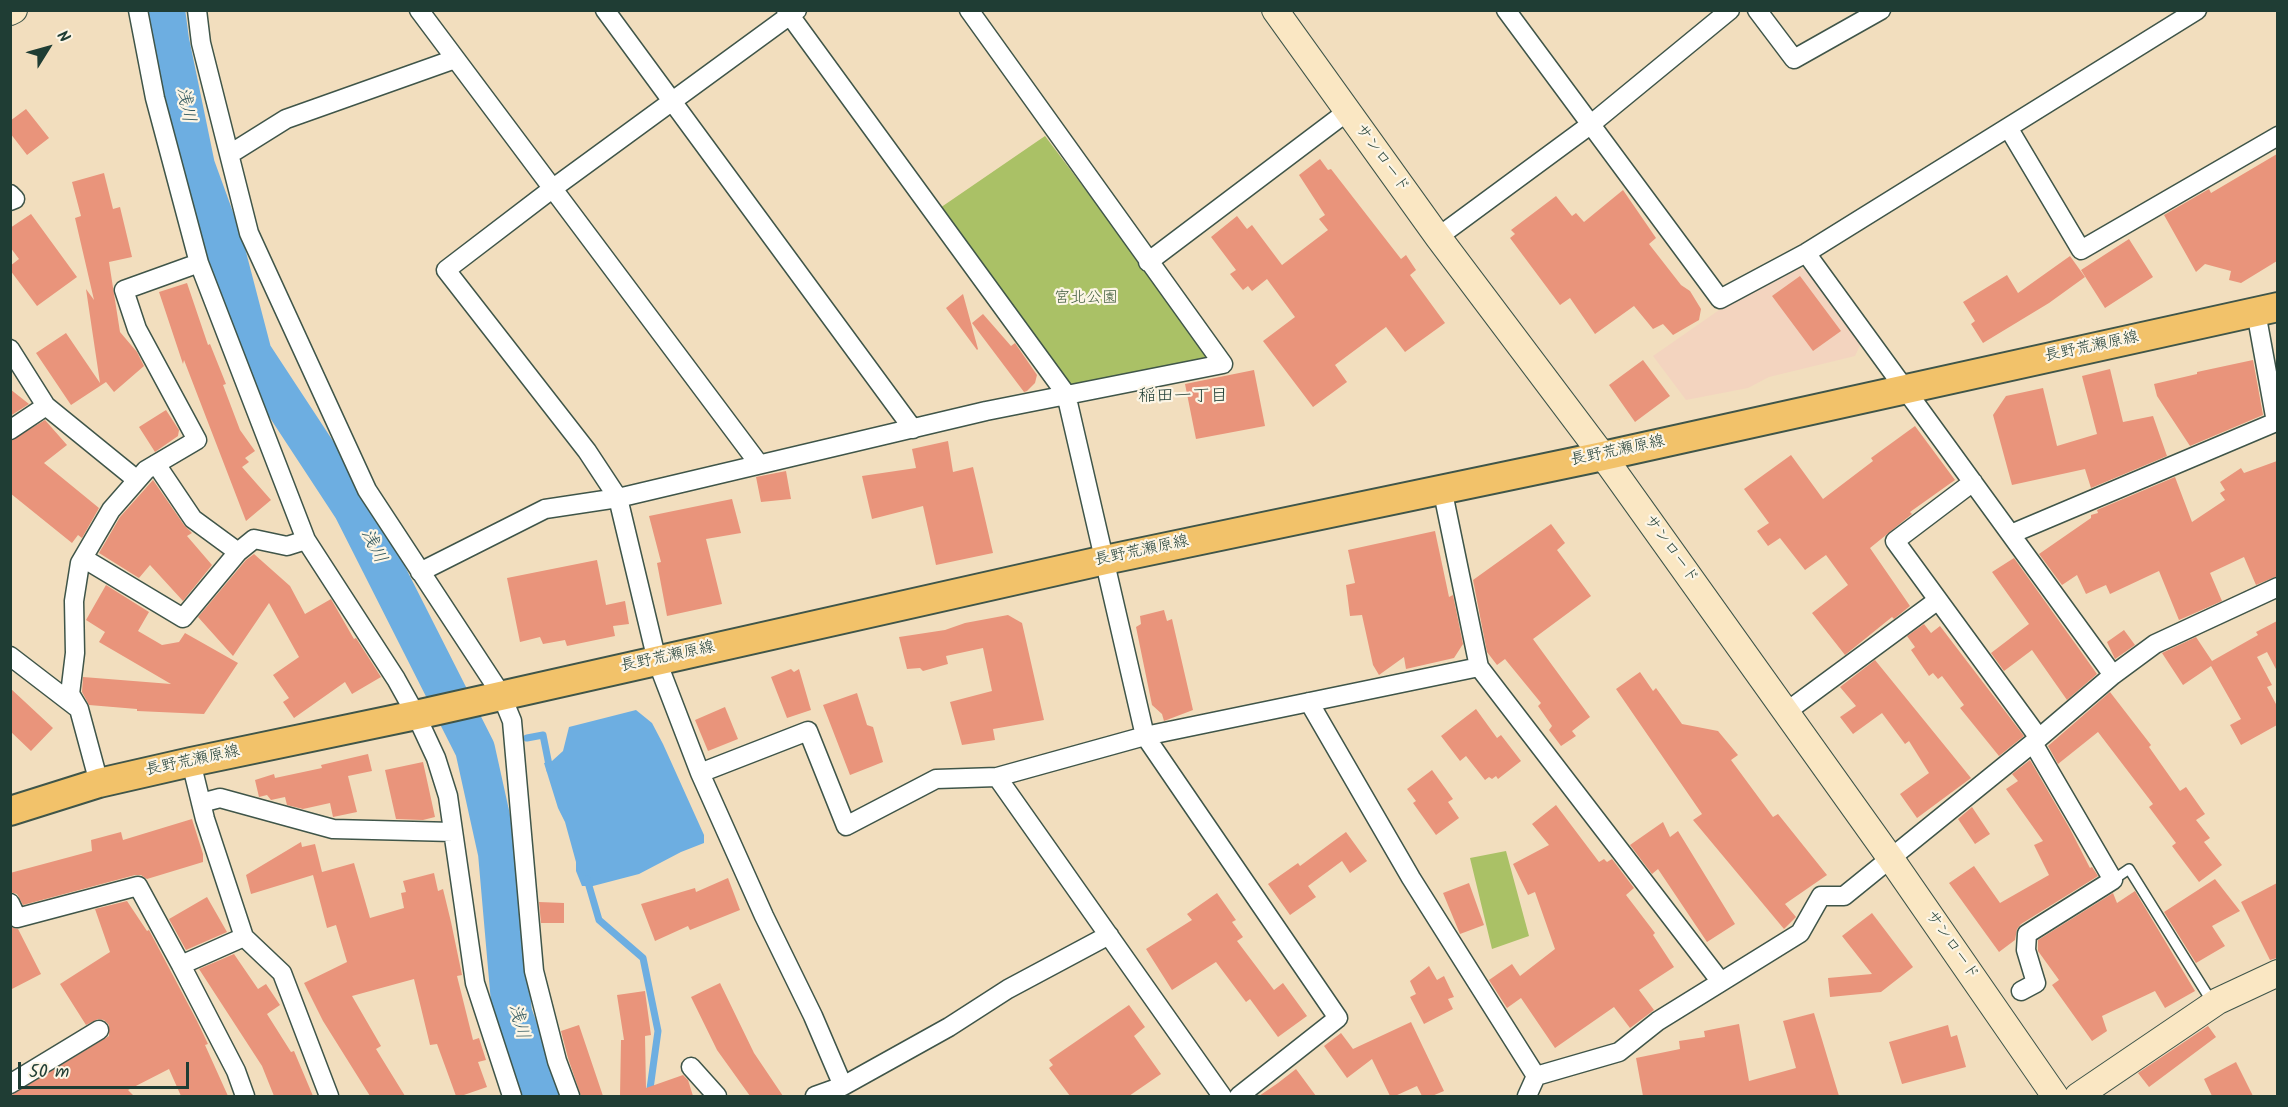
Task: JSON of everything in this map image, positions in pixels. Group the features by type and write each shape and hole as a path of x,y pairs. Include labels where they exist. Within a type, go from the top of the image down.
{"main road":[{"name":"長野荒瀬原線","path":"10,811 99,783 191,762 657,661 1105,560 1603,456 2267,310"}],"street":[{"path":"138,10 155,98 199,263 306,540 421,713 448,796 475,983 512,1096"},
{"path":"197,10 201,43 249,233 367,490 420,572 494,696 512,721 534,971 557,1061 570,1096"},
{"path":"419,10 759,464"},
{"path":"605,10 913,429"},
{"path":"420,572 545,509 618,498 1066,394 1223,364 969,10"},
{"path":"1506,10 1720,299 1806,253 2009,129 2197,10"},
{"path":"1438,237 1590,125 1730,10"},
{"path":"1756,10 1794,59 1881,10"},
{"path":"843,1086 813,1016 764,915 700,773 657,661 618,498 587,451 446,270 791,12 1066,394 1145,736 1338,1018 1239,1096"},
{"name":"サンロード","path":"1278,12 1438,237 1603,456 1891,859 2055,1096"},
{"path":"230,154 286,119 455,58"},
{"path":"1148,262 1347,111"},
{"path":"2009,129 2081,250 2277,136"},
{"path":"10,194 15,199 10,201"},
{"path":"1806,253 2113,675"},
{"path":"99,783 79,709 70,694 75,653 75,601 80,563 111,510 146,470 196,440 137,329 124,290 199,263"},
{"path":"2011,534 2276,422 2267,310"},
{"path":"10,349 46,406 137,480"},
{"path":"10,430 46,406"},
{"path":"156,464 193,519 238,552"},
{"path":"1973,482 1895,541 2036,740 2113,880 2027,934 2026,950 2036,983 2021,991"},
{"path":"1442,488 1479,667 1721,982"},
{"path":"83,558 183,618 238,552 254,539 287,546 306,540"},
{"path":"1527,1096 1536,1076 1619,1052 1658,1022 1800,933 1821,896 1844,896 2113,675 2155,644 2277,586"},
{"path":"1786,712 1938,600"},
{"path":"10,656 79,709"},
{"path":"700,773 808,731 846,826 936,779 997,777 1145,736 1479,667"},
{"path":"1309,702 1411,878 1536,1076"},
{"path":"191,762 201,803 244,936 282,973 329,1096"},
{"path":"997,777 1222,1096"},
{"path":"201,803 220,798 333,829 453,832"},
{"path":"10,903 17,918 138,886 236,1071 245,1096"},
{"path":"815,1096 843,1086 949,1027 1008,989 1109,934"},
{"path":"181,965 244,936"},
{"path":"2078,1096 2214,1004 2277,973"},
{"path":"10,1084 99,1030"},
{"path":"691,1067 717,1096"}],"lane":[{"path":"2113,880 2129,869 2214,1004"}],"shaded area":[{"path":"1794,268 1808,269 1862,341 1855,356 1769,377 1748,388 1686,400 1653,356 1722,308"}],"green space":[{"name":"宮北公園","path":"1045,136 1209,358 1068,385 937,210"},
{"path":"1506,851 1529,936 1492,949 1470,858"}],"water":[{"path":"636,710 652,723 663,744 704,835 704,843 639,874 593,886 582,886 576,871 576,862 565,822 558,808 544,763 552,761 563,751 569,727"}],"building":[{"path":"26,109 49,138 27,155 10,133 10,121"},
{"path":"2277,154 2277,261 2241,283 2229,280 2231,271 2205,264 2196,272 2164,215 2209,189 2211,193"},
{"path":"1320,159 1328,170 1331,169 1401,259 1406,255 1416,270 1410,275 1445,323 1405,352 1386,327 1335,365 1347,382 1313,407 1263,341 1295,317 1267,279 1252,291 1248,286 1243,290 1230,274 1236,270 1211,237 1237,216 1247,229 1252,225 1282,265 1328,230 1319,219 1325,215 1299,175"},
{"path":"104,173 113,209 120,207 132,257 109,262 120,332 137,352 144,366 114,392 106,382 71,405 36,353 66,333 100,383 86,289 94,300 75,218 81,216 72,182"},
{"path":"1623,190 1656,238 1649,244 1681,285 1690,291 1701,309 1699,320 1673,335 1663,324 1653,329 1634,306 1595,334 1570,298 1560,305 1510,238 1515,234 1511,230 1556,196 1572,216 1576,213 1584,222"},
{"path":"31,214 77,277 37,306 10,270 10,266 19,259 10,247 10,228"},
{"path":"2129,239 2153,277 2105,308 2081,270"},
{"path":"2070,256 2085,277 2049,303 1983,343 1971,324 1975,321 1963,302 2007,275 2018,293"},
{"path":"1800,276 1841,331 1813,351 1772,296"},
{"path":"187,283 208,345 210,344 226,384 223,385 240,430 255,451 245,458 249,462 242,467 271,500 246,521 184,360 183,364 159,292"},
{"path":"963,294 978,349 977,350 946,308"},
{"path":"983,314 1011,346 1015,343 1037,375 1035,383 1027,391 1024,392 972,323"},
{"path":"1643,360 1670,396 1635,422 1609,385"},
{"path":"2253,360 2263,415 2190,446 2157,396 2154,384"},
{"path":"2110,369 2123,422 2153,416 2167,456 2091,488 2085,469 2012,485 1993,415 2006,396 2043,388 2057,446 2097,434 2082,376"},
{"path":"1254,370 1265,426 1196,439 1185,384"},
{"path":"10,389 29,404 10,416"},
{"path":"166,410 179,430 178,436 155,452 139,427"},
{"path":"45,420 67,445 44,463 99,508 82,538 78,535 72,543 10,493 10,441"},
{"path":"1915,426 1955,480 1910,512 1912,514 1870,548 1910,606 1894,619 1892,617 1845,655 1812,613 1848,585 1826,555 1805,570 1780,538 1768,546 1757,531 1769,523 1744,489 1791,455 1823,499 1873,461 1871,458"},
{"path":"948,441 953,472 973,467 993,553 936,565 923,506 872,519 862,476 916,468 912,449"},
{"path":"2277,461 2277,576 2256,585 2244,557 2210,573 2222,601 2179,620 2159,571 2110,594 2106,585 2086,594 2077,575 2062,585 2039,554 2091,518 2091,515 2098,513 2097,510 2175,477 2192,522 2225,500 2220,493 2225,490 2220,482 2241,468 2244,473"},
{"path":"786,471 791,499 761,502 756,477"},
{"path":"153,480 192,533 187,536 212,565 183,601 150,565 139,578 99,553 120,517"},
{"path":"732,499 741,533 706,539 722,604 667,616 657,563 661,562 649,516"},
{"path":"1551,524 1565,543 1557,550 1591,596 1533,639 1590,717 1572,731 1576,736 1561,746 1549,730 1552,726 1538,706 1541,703 1505,659 1497,665 1487,652 1473,580"},
{"path":"1435,531 1449,597 1453,595 1463,644 1454,658 1406,669 1404,657 1379,675 1373,665 1362,615 1350,616 1346,585 1355,583 1348,550"},
{"path":"254,554 290,586 305,614 331,599 354,639 356,638 381,677 352,694 345,682 294,718 283,702 289,698 273,675 299,657 269,603 233,656 198,617 246,560"},
{"path":"2014,558 2097,674 2067,700 2032,650 2004,671 1991,653 2029,624 1992,572"},
{"path":"597,560 606,605 625,601 629,624 613,626 615,636 567,646 565,640 543,644 540,637 520,642 507,578"},
{"path":"106,585 149,612 138,631 162,645 179,642 185,633 238,663 204,714 137,711 137,709 89,705 82,692 83,677 171,684 99,642 105,632 86,620"},
{"path":"1164,610 1167,621 1172,619 1193,710 1164,721 1162,714 1152,705 1136,627 1141,624 1140,616"},
{"path":"1008,615 1022,623 1044,720 993,729 995,740 962,745 950,702 992,691 983,648 946,656 948,664 923,671 920,668 907,669 899,637 945,630 965,623"},
{"path":"2277,621 2277,671 2267,652 2257,657 2272,685 2267,687 2277,706 2277,725 2241,745 2230,725 2241,719 2211,666 2183,685 2162,653 2196,637 2212,661 2258,635 2256,632"},
{"path":"1924,624 1931,633 1940,626 2024,736 1999,756 1960,708 1964,705 1942,676 1938,679 1933,673 1929,676 1911,650 1915,647 1907,636"},
{"path":"2124,630 2135,645 2115,659 2107,642"},
{"path":"1875,660 1971,778 1917,818 1900,794 1929,773 1909,741 1905,744 1882,713 1853,734 1840,717 1856,706 1840,687"},
{"path":"791,669 794,672 799,669 811,710 787,718 771,677"},
{"path":"1640,672 1653,691 1656,688 1682,724 1718,731 1738,755 1731,760 1773,817 1778,814 1827,875 1785,904 1796,917 1784,929 1693,820 1702,814 1616,689"},
{"path":"10,688 53,728 31,751 10,731"},
{"path":"2110,692 2151,745 2149,747 2180,791 2186,787 2205,814 2196,820 2210,838 2204,842 2222,865 2199,882 2172,846 2176,843 2149,807 2153,804 2098,732 2058,764 2048,746"},
{"path":"857,693 867,725 873,727 883,762 850,775 823,705"},
{"path":"725,707 738,739 708,751 695,720"},
{"path":"1476,709 1497,738 1501,735 1521,761 1498,779 1496,776 1485,780 1466,756 1460,761 1441,736"},
{"path":"368,754 372,771 348,776 357,812 333,817 330,803 303,809 287,805 285,797 271,800 267,795 259,797 255,780 274,774 275,778 322,768 321,765"},
{"path":"2030,760 2090,868 2092,867 2098,876 2021,924 2017,929 2015,940 1999,952 1949,883 1974,866 2000,903 2049,875 2034,845 2043,841 2006,789 2018,781 2012,774"},
{"path":"423,762 435,817 423,820 396,819 385,770"},
{"path":"1432,770 1453,799 1448,802 1459,818 1436,835 1413,803 1416,801 1407,789"},
{"path":"1556,805 1599,862 1612,859 1634,888 1626,895 1655,933 1653,935 1674,967 1639,990 1654,1010 1630,1028 1614,1007 1555,1048 1521,998 1507,1008 1489,980 1512,964 1520,976 1555,949 1535,892 1528,895 1513,864 1549,845 1532,824"},
{"path":"1972,807 1990,834 1975,844 1958,819"},
{"path":"192,819 203,854 203,862 147,879 141,875 135,875 23,905 17,894 10,892 10,873 92,851 91,840 121,832 123,840"},
{"path":"1663,822 1670,837 1678,831 1735,924 1707,942 1658,869 1652,874 1630,845"},
{"path":"1346,832 1367,861 1350,873 1342,861 1308,886 1316,897 1290,915 1268,884 1298,863 1300,866"},
{"path":"301,842 302,847 315,844 322,872 354,863 370,918 404,908 401,893 406,892 403,881 434,873 438,891 443,889 451,922 462,975 457,976 473,1040 479,1038 486,1060 478,1062 487,1087 456,1096 437,1044 430,1045 414,979 352,996 381,1046 376,1049 405,1096 370,1096 323,1021 304,983 347,962 336,925 327,928 313,875 251,894 246,875"},
{"path":"728,878 740,910 690,930 688,926 655,941 641,904 695,888 696,892"},
{"path":"2215,879 2240,911 2212,926 2225,946 2196,963 2164,912"},
{"path":"1469,883 1484,925 1460,934 1443,893"},
{"path":"2277,883 2277,958 2270,960 2241,902"},
{"path":"2135,891 2195,991 2165,1008 2155,991 2102,1016 2107,1031 2092,1041 2052,985 2059,980 2038,951 2038,940 2113,893 2117,903"},
{"path":"1217,893 1236,920 1232,922 1243,937 1237,941 1274,990 1283,983 1307,1016 1278,1037 1250,999 1246,1002 1216,962 1172,990 1146,949 1192,920 1187,914"},
{"path":"207,897 227,932 186,950 169,919"},
{"path":"127,901 147,931 149,930 197,1021 228,1096 181,1096 169,1069 128,1090 134,1096 10,1096 109,1036 109,1025 104,1020 98,1019 86,1025 60,984 110,952 95,909"},
{"path":"539,902 564,903 564,923 541,923"},
{"path":"1872,913 1913,967 1881,992 1830,997 1828,978 1872,974 1842,936"},
{"path":"10,927 18,929 41,974 10,990"},
{"path":"234,954 258,989 266,984 280,1005 267,1014 291,1052 294,1051 313,1096 274,1096 262,1066 199,969"},
{"path":"1429,966 1437,980 1444,976 1454,997 1448,999 1453,1009 1424,1024 1410,997 1416,994 1410,981"},
{"path":"720,983 754,1053 783,1096 750,1096 717,1050 691,997"},
{"path":"645,991 651,1035 645,1036 646,1088 683,1075 688,1080 693,1096 620,1096 621,1040 624,1040 617,995"},
{"path":"1129,1005 1145,1027 1134,1036 1161,1074 1129,1096 1070,1096 1049,1068 1053,1065 1049,1060"},
{"path":"1814,1013 1839,1096 1643,1096 1636,1058 1680,1049 1679,1041 1705,1037 1704,1031 1739,1024 1749,1081 1796,1068 1783,1021"},
{"path":"1411,1022 1444,1091 1432,1096 1422,1096 1417,1086 1390,1096 1372,1059 1347,1078 1324,1046 1341,1033 1353,1049"},
{"path":"579,1025 603,1096 581,1096 568,1058 561,1031"},
{"path":"1948,1025 1951,1037 1957,1035 1966,1067 1902,1084 1889,1042"},
{"path":"2208,1026 2216,1037 2149,1087 2138,1073"},
{"path":"2236,1062 2253,1096 2212,1096 2204,1079"},
{"path":"1296,1069 1316,1096 1259,1096 1278,1083"}],"waterway":[{"name":"浅川","path":"165,10 195,166 223,243 252,354 353,508 475,749 498,853 512,1013 542,1096"},
{"path":"527,738 543,735 550,770"},
{"path":"475,751 486,747"},
{"path":"587,879 599,920 643,958 658,1031 649,1096"}],"district":[{"name":"稲田一丁目","path":"1183,398"}]}
